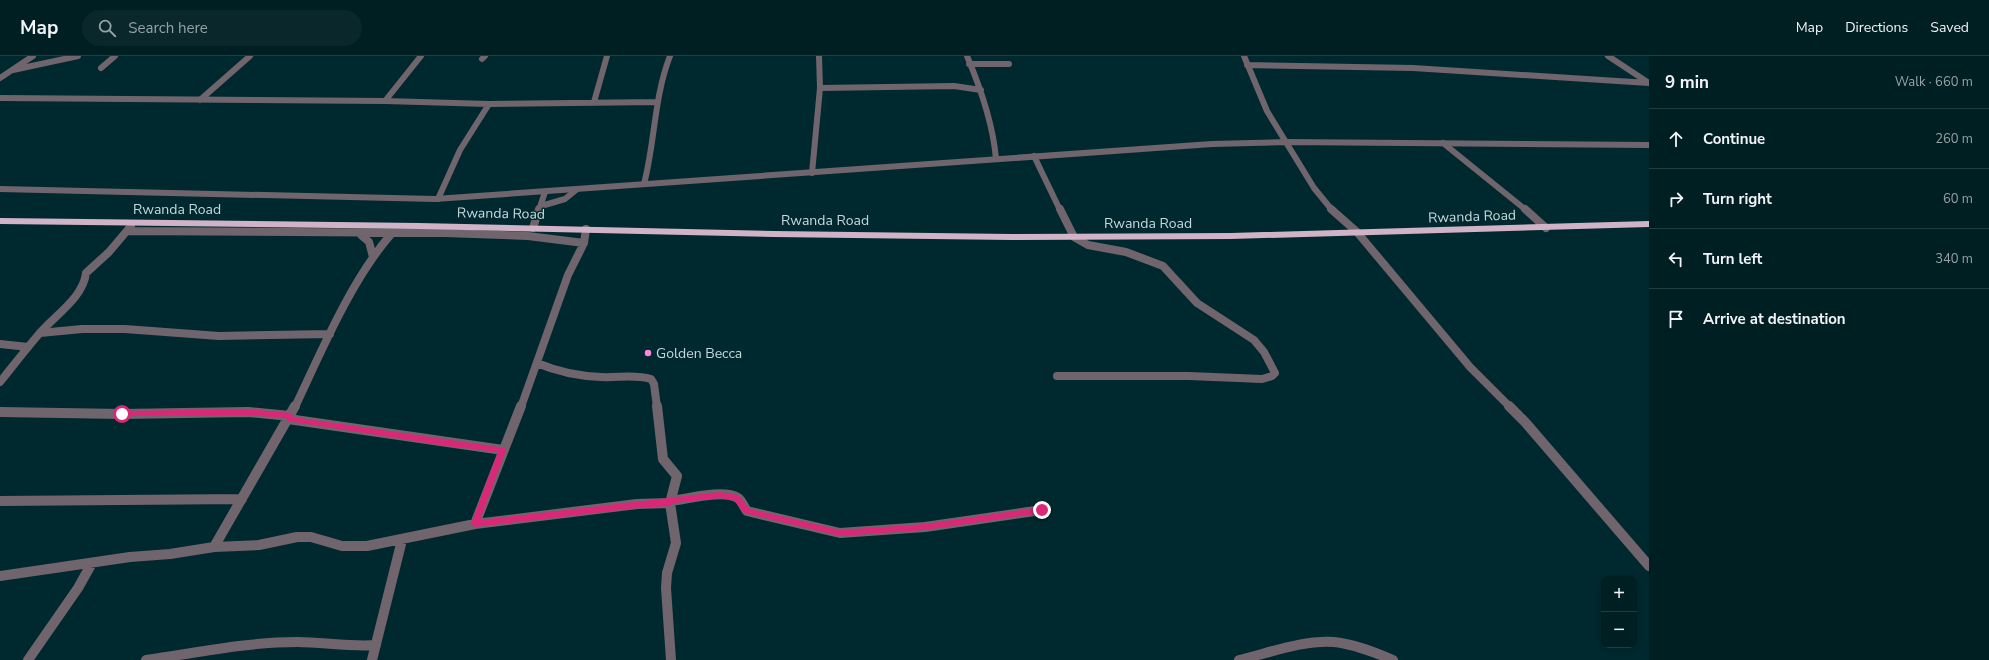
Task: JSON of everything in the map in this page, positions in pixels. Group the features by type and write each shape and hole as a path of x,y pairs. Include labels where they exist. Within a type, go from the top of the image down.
{"highway":[{"name":"Rwanda Road","path":"0,221 533,228 774,234 1074,237 1231,236 1649,224"}],"street":[{"path":"0,78 33,56"},
{"path":"13,70 78,56"},
{"path":"100,68 115,56"},
{"path":"200,100 219,85 250,56"},
{"path":"385,101 408,69 421,56"},
{"path":"594,102 607,56"},
{"path":"644,184 652,147 657,102 663,76 670,56"},
{"path":"812,173 820,88 819,56"},
{"path":"967,56 981,90 994,138 996,159"},
{"path":"1244,56 1267,111 1323,199 1332,210 1357,232 1470,367 1525,422 1649,566"},
{"path":"1608,56 1649,83"},
{"path":"969,64 1009,64"},
{"path":"1247,65 1413,68 1502,75 1649,83"},
{"path":"820,88 954,86 981,90"},
{"path":"0,98 385,101 489,104 657,102"},
{"path":"438,199 448,172 465,140 489,104"},
{"path":"0,189 438,199 1212,144 1286,142 1649,145"},
{"path":"1443,144 1522,206 1546,228"},
{"path":"1034,156 1074,237 1088,245 1126,252 1163,266 1197,303 1224,322 1254,340 1264,352 1275,373 1272,376 1262,379 1189,376 1057,376"},
{"path":"541,206 565,199 576,190"},
{"path":"533,228 546,192"},
{"path":"0,382 40,333 76,296 85,281 86,273 109,252 135,222"},
{"path":"475,524 538,363 568,275 584,243 586,229"},
{"path":"128,230 512,235 584,243"},
{"path":"358,232 366,236 373,256"},
{"path":"214,547 289,417 330,334 373,256 392,233"},
{"path":"40,333 82,329 125,329 219,336 330,334"},
{"path":"0,344 28,347"},
{"path":"538,363 558,372 601,377 641,376 651,379 655,388 663,459 677,476 671,502 676,543 667,573 666,588 671,660"},
{"path":"0,412 130,414 248,412 289,417 447,443 503,450"},
{"path":"0,576 130,557 170,554 214,547 258,545 297,537 311,537 354,547 402,540 475,524 714,496 736,497 747,511 840,533 925,527 1042,510"},
{"path":"0,501 242,499"},
{"path":"372,660 402,540"},
{"path":"28,660 42,636 82,584 92,563"},
{"path":"146,660 234,647 297,642 362,646 376,645"},
{"path":"1239,660 1291,647 1327,642 1363,649 1393,660"}],"place":[{"name":"Golden Becca","path":"648,353"}],"route":[{"path":"122,414 248,412 290,416 288,419 503,450 475,524 542,517 637,504 670,503 671,501 720,495 736,497 747,511 840,533 925,527 1042,510"}]}
